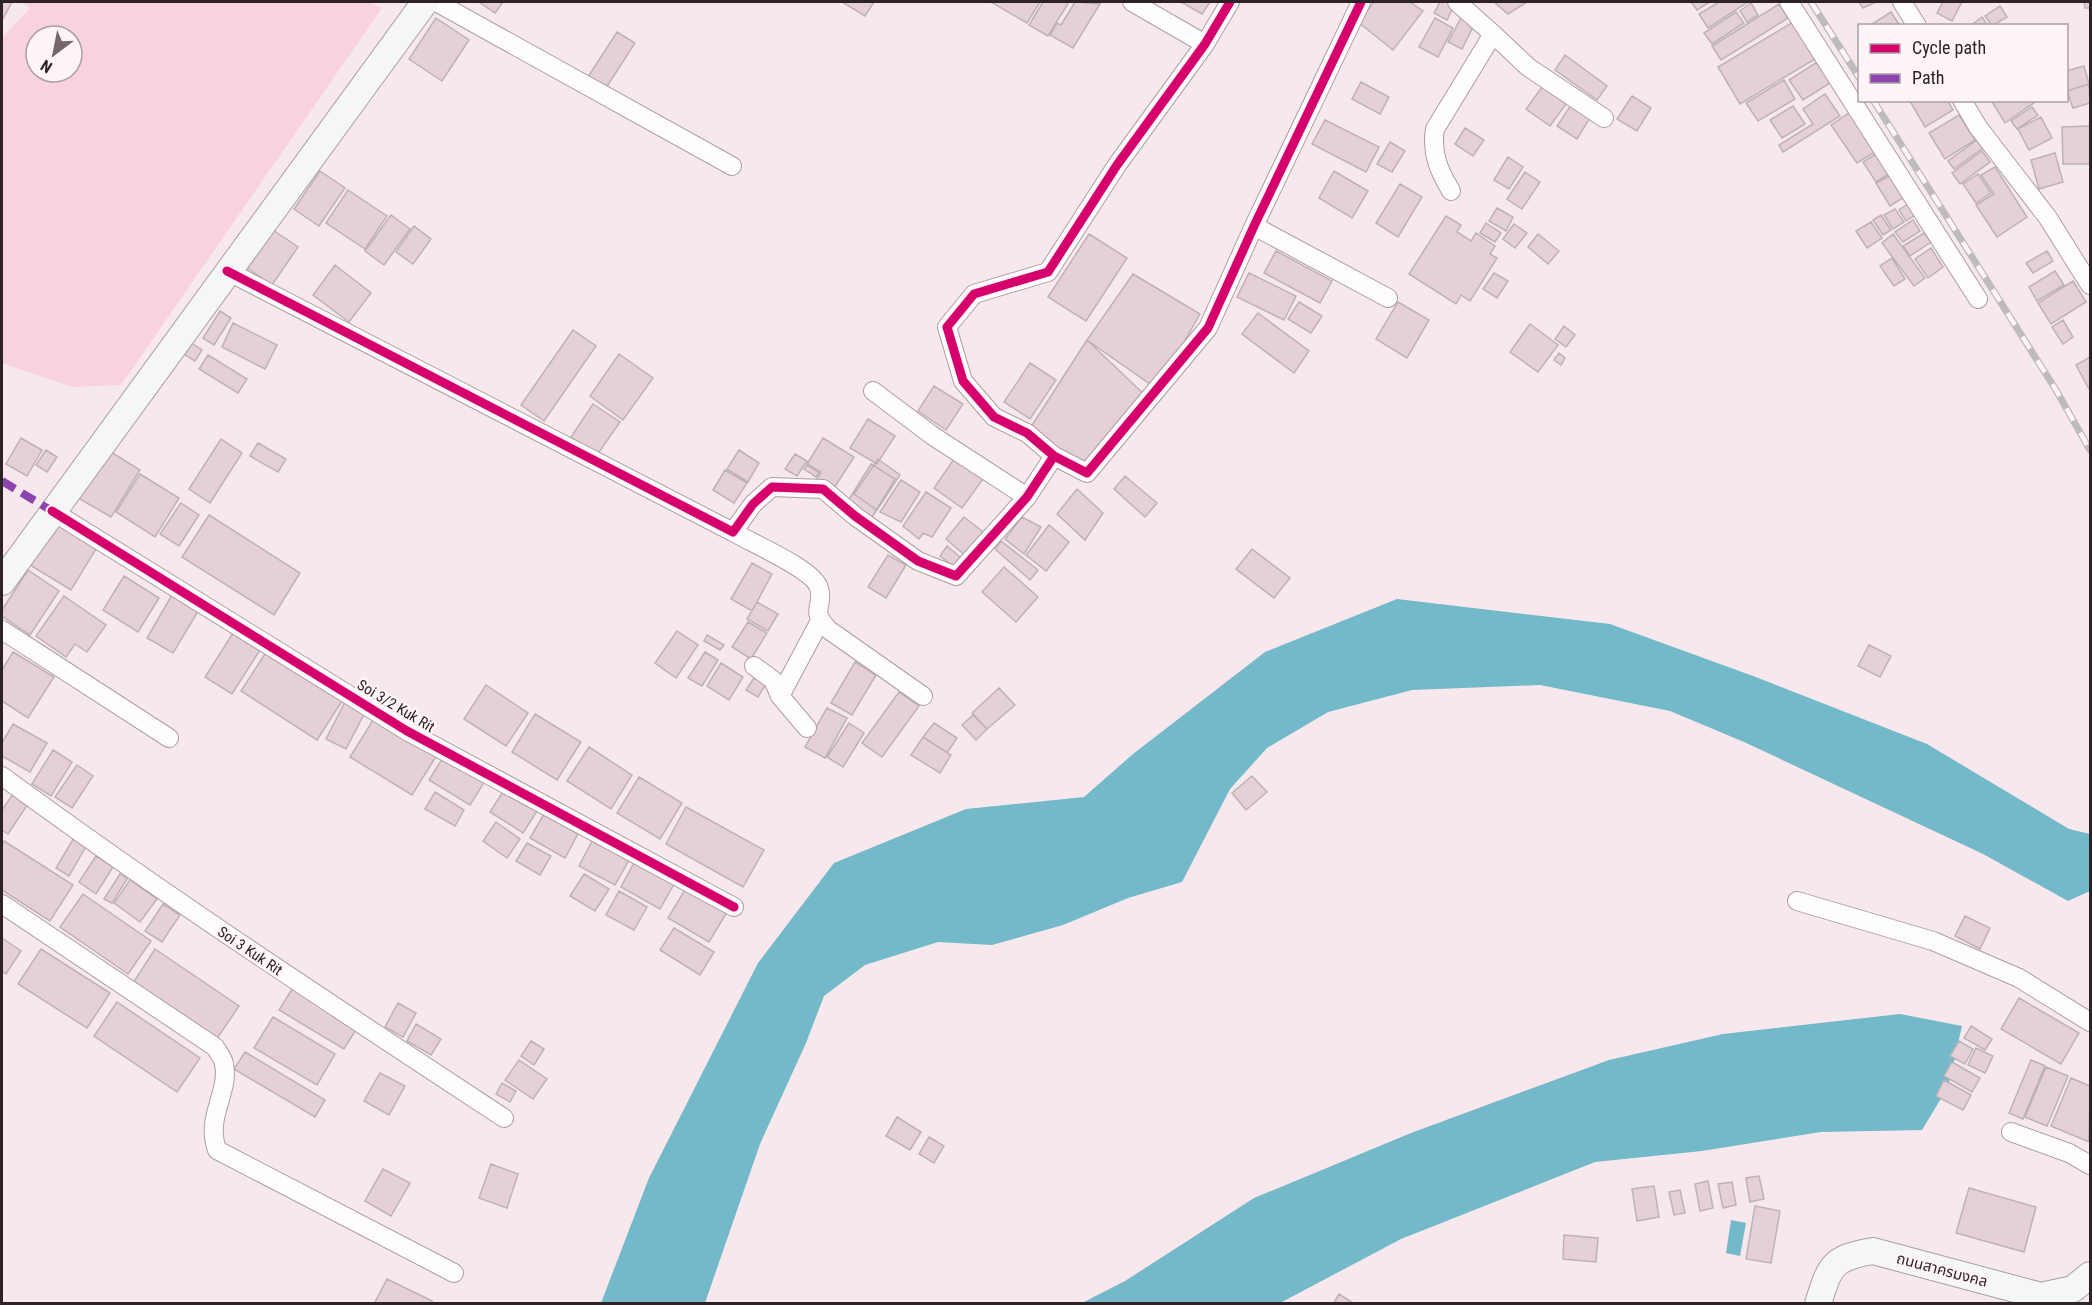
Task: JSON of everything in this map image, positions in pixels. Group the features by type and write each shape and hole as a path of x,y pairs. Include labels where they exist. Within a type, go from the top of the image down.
{"street":[{"path":"2,582 425,2"},
{"path":"436,2 732,166"},
{"path":"1132,2 1205,44"},
{"path":"1230,2 1205,44 1117,165 1048,272 974,294 947,327 963,381 994,417 1027,433 1054,456 1087,473 1208,328 1361,2"},
{"path":"1457,2 1528,67 1604,118"},
{"path":"1789,2 1978,299"},
{"path":"1902,2 1916,24"},
{"path":"1451,191 1436,159 1433,144 1435,129 1493,34"},
{"path":"1963,102 1978,127 2048,218 2091,285"},
{"path":"1254,226 1388,298"},
{"path":"227,271 796,566 816,581 819,588 820,621 829,630 923,696"},
{"path":"873,391 933,436 1027,497"},
{"path":"734,532 753,504 772,487 823,489 855,516 918,561 956,576 1027,497 1054,456"},
{"name":"Soi 3/2 Kuk Rit","path":"52,511 407,731 734,908"},
{"path":"780,696 820,621"},
{"path":"2,630 169,738"},
{"path":"754,666 773,680 780,696 807,728"},
{"name":"Soi 3 Kuk Rit","path":"2,776 88,840 284,974 504,1118"},
{"path":"1797,901 1933,941 2019,978 2091,1022"},
{"path":"2,904 215,1047 224,1063 224,1075 213,1128 217,1150 454,1273"},
{"path":"2011,1132 2069,1153 2091,1166"},
{"name":"ถนนสาครมงคล","path":"1818,1304 1828,1271 1836,1262 1847,1255 1873,1251 2041,1296 2073,1289 2091,1275"}],"shaded area":[{"path":"21,2 371,2 382,8 121,385 72,387 2,363 2,38 30,8"}],"water":[{"path":"1397,599 1610,624 1753,676 1927,744 2069,829 2090,834 2090,891 2068,901 1983,854 1744,742 1670,711 1540,685 1412,690 1328,712 1267,748 1230,789 1182,882 1128,898 1063,925 992,945 938,942 865,965 824,996 806,1043 760,1144 705,1303 601,1303 649,1178 758,963 834,863 966,809 1084,797 1133,754 1265,652"},
{"path":"1900,1014 1962,1026 1948,1087 1922,1130 1821,1132 1702,1151 1595,1162 1401,1239 1280,1303 1080,1304 1125,1281 1254,1198 1411,1133 1609,1060 1723,1034"},
{"path":"1731,1220 1746,1223 1740,1256 1726,1253"}],"building":[{"path":"2,2 12,2 2,20"},
{"path":"479,2 503,2 495,13"},
{"path":"842,2 874,2 865,16"},
{"path":"991,2 1040,2 1027,23"},
{"path":"1043,2 1069,2 1048,36 1029,25"},
{"path":"1075,2 1100,4 1073,48 1050,35 1057,23 1061,25"},
{"path":"1181,2 1210,2 1202,14"},
{"path":"1374,2 1410,2 1423,11 1393,50 1358,22"},
{"path":"1440,2 1456,2 1447,20 1434,13"},
{"path":"1494,2 1527,2 1508,14"},
{"path":"1691,2 1710,2 1697,10"},
{"path":"1719,2 1748,2 1708,28 1699,14"},
{"path":"1859,2 1876,2 1863,8"},
{"path":"1943,2 1962,2 1952,21 1937,13"},
{"path":"2084,2 2090,2 2090,8 2085,8"},
{"path":"1751,3 1758,15 1747,22 1740,11"},
{"path":"1779,4 1788,18 1721,60 1712,46"},
{"path":"2000,6 2007,17 1995,24 1991,24 1985,16"},
{"path":"1736,12 1744,23 1712,44 1704,33"},
{"path":"1891,12 1899,24 1872,24"},
{"path":"1462,16 1475,23 1462,49 1448,42"},
{"path":"1982,17 1987,24 1973,24"},
{"path":"436,18 469,40 442,81 409,59"},
{"path":"1435,18 1453,28 1438,57 1419,47"},
{"path":"1793,22 1815,59 1740,104 1718,67"},
{"path":"617,32 635,43 606,88 588,77"},
{"path":"1565,55 1607,86 1597,100 1555,70"},
{"path":"1817,62 1830,83 1803,100 1789,80"},
{"path":"2084,66 2089,84 2068,91 2068,70"},
{"path":"1784,80 1795,99 1758,121 1746,103"},
{"path":"1361,82 1389,97 1380,114 1352,99"},
{"path":"2089,84 2090,103 2073,108 2068,91"},
{"path":"1542,87 1566,104 1550,126 1526,109"},
{"path":"1825,94 1840,116 1783,152 1779,145 1813,124 1803,109"},
{"path":"1632,96 1651,108 1637,131 1617,119"},
{"path":"1948,102 1953,110 1925,127 1911,103"},
{"path":"1992,102 2035,102 2005,123"},
{"path":"1571,105 1590,118 1577,139 1557,126"},
{"path":"1793,106 1805,124 1782,138 1770,120"},
{"path":"2032,107 2038,115 2017,129 2011,121"},
{"path":"1849,113 1875,152 1857,163 1831,125"},
{"path":"1959,115 1975,140 1945,159 1929,133"},
{"path":"2041,117 2052,138 2029,150 2018,129"},
{"path":"1325,120 1379,147 1366,172 1312,144"},
{"path":"2090,126 2090,164 2063,164 2062,127"},
{"path":"1465,128 1484,140 1473,156 1455,144"},
{"path":"1977,140 1983,148 1954,169 1948,161"},
{"path":"1390,142 1405,151 1392,172 1377,164"},
{"path":"1982,151 1990,162 1960,184 1952,173"},
{"path":"1879,152 1892,172 1876,182 1863,162"},
{"path":"2055,153 2063,182 2039,189 2031,160"},
{"path":"1508,157 1523,167 1509,189 1494,180"},
{"path":"1995,167 2027,217 1997,237 1976,205 1994,194 1981,175"},
{"path":"320,171 345,188 319,226 294,209"},
{"path":"1334,171 1368,191 1352,218 1319,198"},
{"path":"1525,172 1540,182 1522,209 1507,199"},
{"path":"1893,174 1906,196 1890,206 1876,183"},
{"path":"1978,174 1991,193 1976,203 1963,184"},
{"path":"1400,184 1422,197 1398,237 1376,223"},
{"path":"348,190 387,216 365,249 326,223"},
{"path":"1908,204 1915,215 1906,221 1899,210"},
{"path":"1497,208 1513,217 1506,231 1489,221"},
{"path":"1895,209 1904,222 1893,229 1884,215"},
{"path":"391,215 410,229 384,265 365,251"},
{"path":"1881,215 1891,230 1883,235 1873,220"},
{"path":"1446,216 1461,225 1457,232 1471,241 1476,233 1495,246 1490,254 1497,258 1470,301 1461,295 1456,304 1409,274"},
{"path":"1913,220 1920,231 1903,242 1895,232"},
{"path":"1871,222 1882,238 1867,248 1856,231"},
{"path":"1486,223 1501,233 1495,242 1480,233"},
{"path":"1514,224 1527,233 1515,248 1503,239"},
{"path":"414,226 431,239 413,264 396,252"},
{"path":"273,230 298,247 272,285 247,268"},
{"path":"1924,233 1931,242 1910,256 1903,246"},
{"path":"1089,234 1127,258 1086,321 1048,297"},
{"path":"1538,234 1559,251 1548,264 1528,247"},
{"path":"1893,234 1925,278 1914,286 1882,243"},
{"path":"1931,248 1943,267 1928,278 1915,259"},
{"path":"1276,251 1332,281 1320,303 1264,273"},
{"path":"2047,251 2053,261 2033,273 2026,263"},
{"path":"1892,258 1905,279 1894,286 1880,266"},
{"path":"335,265 371,293 349,322 313,295"},
{"path":"2055,271 2064,285 2037,301 2029,287"},
{"path":"1249,273 1296,296 1284,320 1237,297"},
{"path":"1494,273 1508,281 1497,298 1483,289"},
{"path":"1133,274 1200,314 1157,389 1087,340"},
{"path":"2073,281 2086,302 2051,324 2038,303"},
{"path":"1299,302 1322,316 1311,333 1288,319"},
{"path":"1398,302 1429,320 1407,358 1376,339"},
{"path":"220,311 231,318 214,345 203,338"},
{"path":"1258,313 1309,351 1294,373 1242,334"},
{"path":"2063,320 2073,337 2063,344 2052,327"},
{"path":"233,323 277,345 265,369 222,347"},
{"path":"1530,324 1558,345 1538,372 1510,352"},
{"path":"1564,326 1575,335 1566,347 1555,339"},
{"path":"573,330 596,346 544,421 521,405"},
{"path":"187,340 202,350 195,361 180,352"},
{"path":"1087,340 1149,399 1086,463 1027,433"},
{"path":"1559,353 1565,358 1561,365 1554,360"},
{"path":"619,354 653,378 623,420 590,396"},
{"path":"208,355 247,379 238,393 199,369"},
{"path":"2090,357 2090,391 2076,365"},
{"path":"1030,363 1056,380 1030,419 1004,402"},
{"path":"934,386 963,404 946,430 918,411"},
{"path":"593,404 620,422 597,455 571,437"},
{"path":"868,419 895,436 877,464 850,448"},
{"path":"21,438 42,450 27,476 6,464"},
{"path":"823,438 854,457 833,490 817,479 821,472 807,464"},
{"path":"221,439 242,453 210,503 189,489"},
{"path":"258,443 286,459 278,472 250,456"},
{"path":"103,447 140,470 111,517 73,495"},
{"path":"46,450 57,457 47,472 36,465"},
{"path":"739,450 759,463 748,482 727,469"},
{"path":"795,454 807,461 797,476 785,469"},
{"path":"878,459 900,475 877,510 854,494"},
{"path":"954,459 983,479 962,508 934,488"},
{"path":"871,464 895,479 871,519 846,504"},
{"path":"807,465 819,473 816,477 804,469"},
{"path":"725,470 747,483 734,503 713,490"},
{"path":"140,474 179,498 155,537 116,512"},
{"path":"1125,476 1157,503 1145,517 1114,489"},
{"path":"901,480 920,492 901,522 880,512"},
{"path":"1077,489 1103,513 1085,540 1057,514"},
{"path":"926,492 951,508 932,537 923,533 919,539 903,526"},
{"path":"181,503 199,515 179,546 160,534"},
{"path":"209,515 300,573 274,615 182,557"},
{"path":"964,517 986,534 967,557 946,539"},
{"path":"1022,517 1041,527 1024,554 1005,539"},
{"path":"58,520 99,544 71,590 30,565"},
{"path":"1049,525 1069,542 1046,571 1026,555"},
{"path":"1001,541 1038,570 1030,580 995,549"},
{"path":"947,546 960,557 953,566 940,556"},
{"path":"1252,549 1290,578 1274,598 1236,569"},
{"path":"888,555 906,565 886,598 868,587"},
{"path":"752,563 772,574 752,611 731,599"},
{"path":"1004,567 1038,597 1016,622 982,592"},
{"path":"28,570 59,591 30,635 2,616 2,610"},
{"path":"124,576 159,598 138,632 103,610"},
{"path":"173,593 200,608 173,653 147,638"},
{"path":"64,596 106,625 87,652 75,644 66,657 36,636"},
{"path":"757,602 778,614 768,631 747,619"},
{"path":"748,622 767,633 751,659 732,647"},
{"path":"677,631 698,645 676,678 655,663"},
{"path":"233,633 260,650 232,694 205,677"},
{"path":"707,635 724,645 720,650 704,641"},
{"path":"1869,645 1891,656 1880,677 1858,666"},
{"path":"268,649 344,698 317,740 241,691"},
{"path":"13,652 54,677 28,718 2,701 2,670"},
{"path":"705,652 718,660 702,686 688,678"},
{"path":"855,662 876,675 852,715 831,703"},
{"path":"721,663 743,677 729,700 707,686"},
{"path":"758,672 769,679 758,697 746,690"},
{"path":"486,685 528,713 506,746 464,719"},
{"path":"999,688 1015,705 987,729 972,713"},
{"path":"899,692 919,706 882,757 862,743"},
{"path":"345,702 365,712 346,749 326,739"},
{"path":"827,708 847,718 825,758 805,747"},
{"path":"535,714 581,742 557,780 512,752"},
{"path":"973,715 987,729 976,740 962,725"},
{"path":"375,717 437,755 412,795 350,757"},
{"path":"849,723 864,733 843,767 827,757"},
{"path":"934,723 957,738 947,753 923,737"},
{"path":"13,724 47,743 30,772 2,756 2,743"},
{"path":"923,737 951,755 940,773 911,755"},
{"path":"589,747 632,775 611,809 567,781"},
{"path":"53,750 72,762 51,796 32,784"},
{"path":"444,756 485,781 470,805 429,780"},
{"path":"77,765 93,776 72,808 55,797"},
{"path":"1252,776 1267,792 1246,810 1232,793"},
{"path":"639,777 682,803 660,839 617,813"},
{"path":"506,787 539,808 523,833 490,812"},
{"path":"435,792 464,810 455,826 425,809"},
{"path":"13,794 28,804 8,834 2,830 2,810"},
{"path":"686,807 764,850 743,887 666,844"},
{"path":"544,814 578,834 565,858 530,838"},
{"path":"496,822 520,839 507,858 483,841"},
{"path":"75,836 88,843 69,876 56,868"},
{"path":"4,841 73,885 50,921 2,890 2,845"},
{"path":"592,841 629,860 615,885 579,866"},
{"path":"527,843 551,856 540,875 516,861"},
{"path":"96,856 113,867 96,894 79,882"},
{"path":"635,861 674,884 660,909 621,887"},
{"path":"120,874 127,879 112,903 104,899"},
{"path":"584,874 609,889 595,911 570,896"},
{"path":"130,880 157,899 140,922 114,903"},
{"path":"686,888 727,912 709,942 668,918"},
{"path":"619,891 647,907 634,930 606,915"},
{"path":"83,894 151,941 128,974 60,927"},
{"path":"163,904 180,915 162,942 145,931"},
{"path":"1965,916 1990,928 1980,949 1955,936"},
{"path":"674,928 714,952 700,975 660,950"},
{"path":"2,938 21,951 6,974 2,971"},
{"path":"41,949 110,993 87,1028 18,984"},
{"path":"155,949 239,1006 216,1040 133,983"},
{"path":"292,989 357,1028 344,1049 279,1010"},
{"path":"2019,998 2079,1033 2061,1064 2001,1029"},
{"path":"117,1002 200,1058 177,1092 94,1036"},
{"path":"398,1003 416,1013 403,1037 385,1027"},
{"path":"273,1017 335,1054 317,1085 254,1048"},
{"path":"416,1024 441,1039 431,1055 407,1041"},
{"path":"1971,1026 1992,1039 1985,1050 1964,1038"},
{"path":"531,1041 544,1049 534,1065 521,1056"},
{"path":"1959,1041 1973,1049 1965,1064 1950,1056"},
{"path":"1976,1048 1993,1056 1985,1073 1968,1065"},
{"path":"245,1052 325,1100 315,1117 234,1069"},
{"path":"519,1060 547,1079 533,1099 505,1080"},
{"path":"2031,1060 2045,1066 2023,1119 2009,1113"},
{"path":"1952,1062 1980,1078 1972,1092 1944,1076"},
{"path":"2046,1067 2068,1076 2047,1126 2025,1117"},
{"path":"380,1073 405,1086 389,1115 364,1101"},
{"path":"2071,1078 2090,1086 2089,1142 2051,1126"},
{"path":"1944,1080 1971,1095 1963,1110 1936,1096"},
{"path":"502,1083 516,1091 510,1102 496,1094"},
{"path":"897,1117 921,1132 910,1150 886,1136"},
{"path":"929,1137 944,1146 934,1163 919,1154"},
{"path":"491,1164 518,1174 507,1208 479,1198"},
{"path":"383,1169 410,1183 391,1216 365,1201"},
{"path":"1759,1176 1764,1199 1750,1202 1746,1178"},
{"path":"1708,1181 1713,1208 1700,1211 1695,1184"},
{"path":"1732,1182 1736,1205 1723,1208 1718,1184"},
{"path":"1654,1186 1659,1217 1637,1221 1632,1189"},
{"path":"1969,1188 2036,1207 2024,1252 1956,1233"},
{"path":"1680,1190 1685,1213 1674,1215 1669,1192"},
{"path":"1755,1206 1780,1211 1771,1263 1746,1259"},
{"path":"1564,1235 1598,1238 1596,1262 1563,1259"},
{"path":"387,1279 432,1301 431,1304 374,1304"},
{"path":"1339,1294 1353,1303 1353,1304 1333,1304"}],"railway":[{"path":"1811,2 1858,76"},
{"path":"1874,102 2056,390 2090,450"}],"marked path":[{"path":"2,481 52,511"}],"cycle path":[{"path":"1230,2 1205,44 1117,165 1048,272 974,294 947,327 963,381 994,417 1027,433 1054,456 1087,473 1208,328 1361,2"},
{"path":"227,271 733,532 753,504 772,487 823,489 855,516 918,561 956,576 1027,497 1054,456"},
{"path":"52,511 407,731 734,907"}]}
